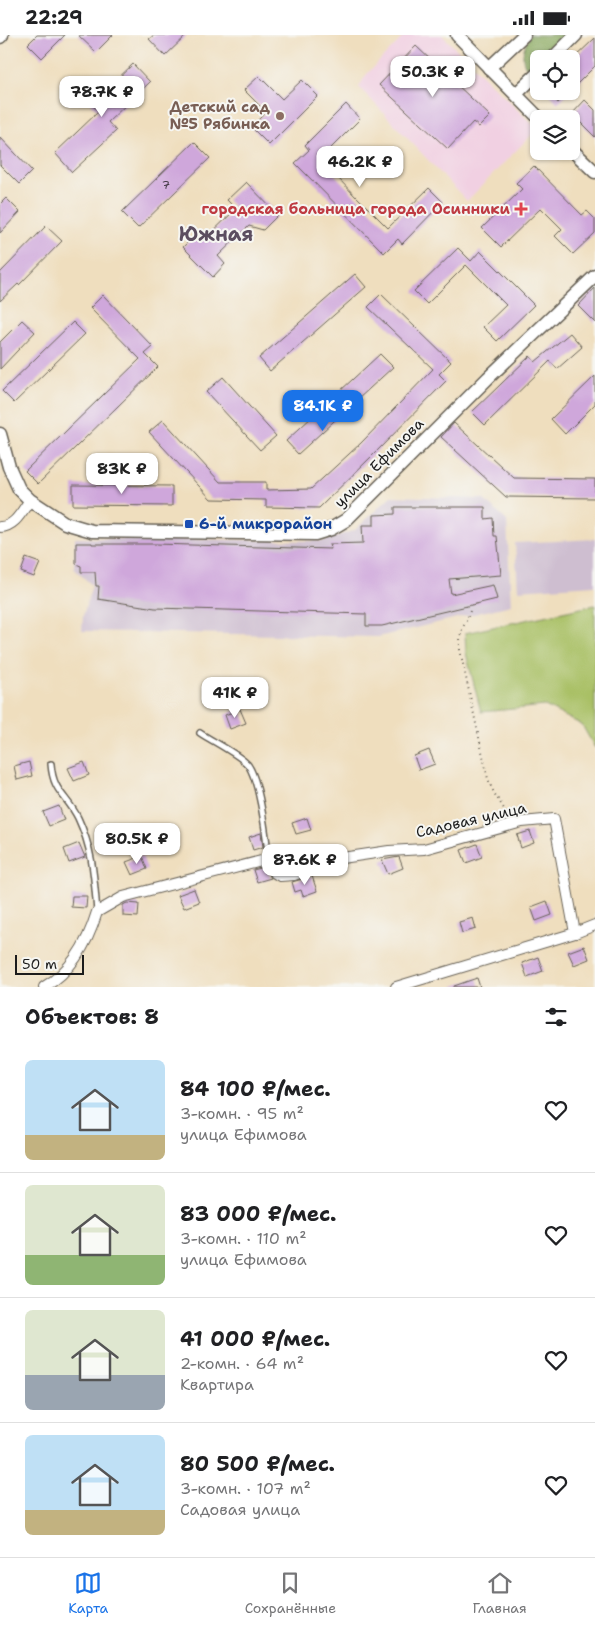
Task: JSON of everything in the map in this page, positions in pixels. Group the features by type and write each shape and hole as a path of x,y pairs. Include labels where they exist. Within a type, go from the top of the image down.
{"street":[{"path":"456,35 531,110"},
{"path":"489,68 524,35"},
{"path":"561,50 576,35"},
{"path":"516,94 530,81"},
{"path":"580,158 595,172"},
{"name":"улица Ефимова","path":"0,434 9,467 19,489 30,500 65,523 92,531 315,535 331,529 346,520 488,378 595,277"},
{"path":"0,527 3,528 13,524 30,500"},
{"name":"Садовая улица","path":"270,859 275,873 280,876 294,875 342,858 389,851 424,849 513,825 554,819 575,933"},
{"path":"44,987 51,983 72,963 91,932 97,912 123,897 270,859"},
{"path":"396,987 575,933 595,925"}],"lane":[{"path":"200,733 248,765 260,802 270,859"},
{"path":"51,764 52,777 59,791 77,815 90,846 97,912"}],"path":[{"path":"470,611 459,636 460,649 488,779 513,825"}],"shaded area":[{"path":"405,35 442,35 530,122 530,136 467,201 359,87 366,75"},
{"path":"391,496 483,499 507,521 511,605 378,637 82,631 83,616 92,585 74,569 75,538 323,541 355,530"},
{"path":"595,539 595,585 518,590 515,543"}],"green space":[{"path":"530,35 570,35 555,50 530,50 530,68 525,66 523,54"},
{"path":"595,605 595,748 582,725 545,706 481,712 466,653 465,633"}],"building":[{"path":"37,35 65,35 42,58 28,44"},
{"path":"78,35 113,35 96,52"},
{"path":"154,35 187,35 165,56 149,39"},
{"path":"595,38 595,66 580,81 580,52"},
{"path":"416,46 490,116 479,127 473,122 448,149 379,85"},
{"path":"133,64 150,82 108,122 116,131 72,172 55,153 99,111 91,104"},
{"name":"Детский сад №5 Рябинка","path":"259,76 282,99 302,80 318,96 269,145 251,127 266,112 244,90"},
{"path":"585,100 595,110 595,137 580,122 580,110 576,110"},
{"path":"346,104 360,119 320,159 356,197 388,228 429,188 443,202 402,244 398,239 384,253 295,163 309,150 305,145"},
{"path":"0,137 32,171 19,184 0,165"},
{"path":"194,142 210,158 138,228 122,212"},
{"name":"городская больница города Осинники","path":"534,166 582,215 587,211 595,219 595,233 573,254 555,236 562,229 541,208 501,247 482,228 522,189 516,183"},
{"path":"246,182 278,215 263,230 249,226 218,256 225,264 213,277 183,247 197,233 204,240 236,209 227,200"},
{"path":"6,198 20,212 0,233 0,204"},
{"path":"46,226 62,241 19,285 0,301 0,273"},
{"path":"458,248 471,261 480,251 534,305 497,341 483,327 506,305 466,265 427,304 414,291"},
{"path":"355,274 366,287 270,371 259,358"},
{"path":"595,288 595,323 578,306"},
{"path":"381,294 451,362 439,374 446,381 319,508 266,507 266,500 211,499 149,432 163,420 220,482 266,482 266,490 311,489 361,443 433,369 368,307"},
{"path":"103,295 153,347 145,354 158,367 38,484 25,471 140,359 90,308"},
{"path":"22,320 35,332 0,369 0,342"},
{"path":"73,322 85,334 14,403 2,391"},
{"path":"570,333 582,347 557,369 550,361 485,425 472,412 530,356 535,362"},
{"path":"380,354 393,367 298,454 286,441"},
{"path":"595,376 595,404 565,434 551,419"},
{"path":"223,377 276,436 260,450 206,392"},
{"path":"454,423 514,478 595,479 595,498 506,497 441,437"},
{"path":"73,485 172,486 172,506 73,505"},
{"path":"395,507 485,507 485,519 493,518 494,536 497,536 501,575 449,579 451,594 493,585 497,599 382,626 366,626 366,614 155,608 98,599 99,586 96,586 95,572 81,572 81,566 76,564 76,543 331,549 330,544 363,543 362,525 374,525 374,515 395,514"},
{"path":"26,558 40,563 34,577 21,572"},
{"path":"240,709 246,723 230,729 225,715"},
{"path":"429,750 435,764 419,770 414,756"},
{"path":"29,762 32,776 17,780 14,766"},
{"path":"84,762 89,775 74,781 68,768"},
{"path":"59,806 64,820 49,826 43,812"},
{"path":"307,818 311,830 296,834 292,823"},
{"path":"530,831 534,843 521,848 517,835"},
{"path":"261,833 263,847 253,850 249,837"},
{"path":"79,843 85,857 69,863 64,849"},
{"path":"477,844 482,857 466,863 461,850"},
{"path":"142,856 147,869 132,875 126,862"},
{"path":"399,857 403,868 388,874 382,860"},
{"path":"265,867 271,878 257,882 253,870"},
{"path":"312,876 317,891 303,896 301,890 295,892 292,882"},
{"path":"194,889 199,902 184,908 178,895"},
{"path":"72,896 87,896 86,908 71,907"},
{"path":"547,901 552,915 536,921 531,907"},
{"path":"127,903 139,904 138,917 123,916 123,905"},
{"path":"473,918 476,929 462,933 459,922"},
{"path":"584,946 589,959 574,965 568,952"},
{"path":"538,957 543,971 527,977 522,963"},
{"path":"477,978 480,987 454,987 454,986"}],"place":[{"name":"Детский сад №5 Рябинка","path":"280,116"},
{"name":"городская больница города Осинники","path":"521,209"},
{"name":"6-й микрорайон","path":"189,524"}],"district":[{"name":"Южная","path":"216,234"}]}
